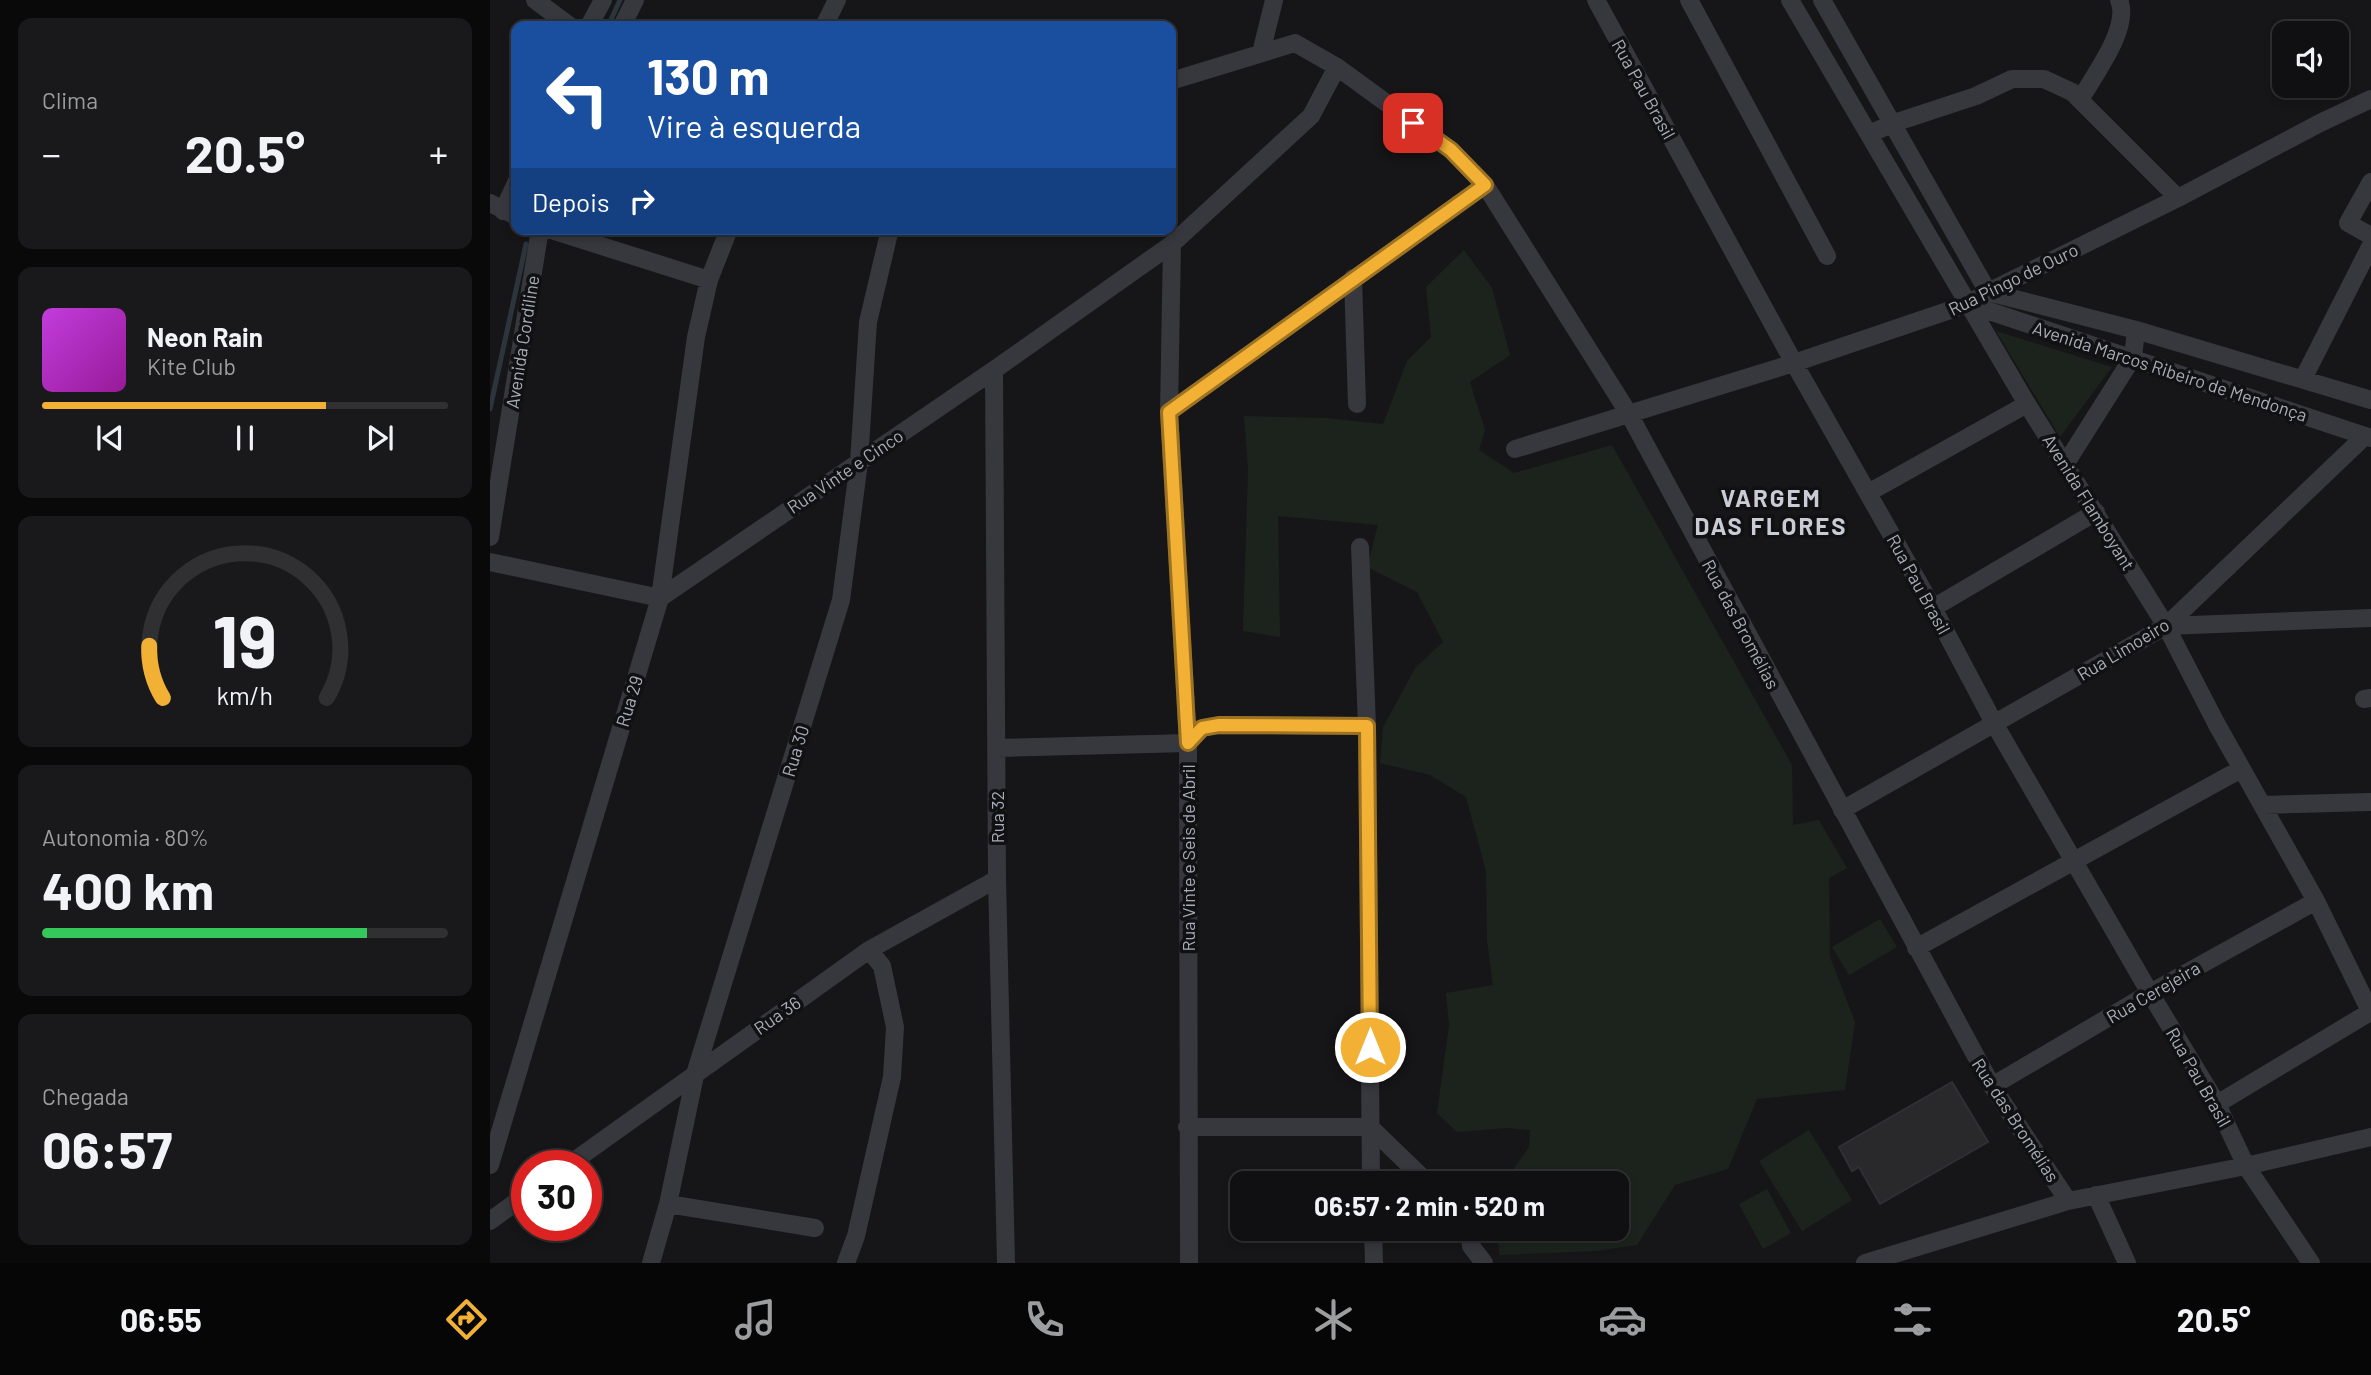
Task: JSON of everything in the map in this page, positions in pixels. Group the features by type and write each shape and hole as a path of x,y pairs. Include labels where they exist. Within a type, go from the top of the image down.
{"street":[{"path":"535,0 563,21"},
{"path":"592,21 603,0"},
{"path":"624,21 635,0"},
{"path":"826,21 837,0"},
{"path":"1176,79 1261,53 1274,0"},
{"name":"Rua Pau Brasil","path":"1596,0 1994,723 2217,1104 2246,1166 2311,1263"},
{"path":"1689,0 1827,256"},
{"name":"Avenida Flamboyant","path":"1790,0 2027,404 2166,626 2241,769 2316,901 2371,1012"},
{"path":"1822,0 1988,292"},
{"path":"2080,100 2120,29 2123,9 2119,0"},
{"name":"Rua das Bromélias","path":"1261,53 1295,43 1337,68 1451,150 1485,185 1629,414 1992,1086 2068,1200"},
{"name":"Rua Vinte e Cinco","path":"660,598 1172,244 1311,117 1337,68"},
{"path":"1868,134 1976,96 2012,79 2044,79 2072,92 2178,198"},
{"name":"Rua Pingo de Ouro","path":"1515,449 1794,363 1968,304 2178,198 2320,122 2371,99"},
{"path":"2371,182 2348,223 2371,236"},
{"path":"1169,412 1485,185"},
{"path":"503,210 511,193"},
{"name":"Avenida Cordiline","path":"490,537 539,235"},
{"path":"567,235 709,280"},
{"name":"Rua 29","path":"490,1165 660,598 696,337 709,280 727,235"},
{"name":"Rua 30","path":"651,1263 668,1204 696,1071 841,600 859,462 868,322 889,235"},
{"name":"Rua Vinte e Seis de Abril","path":"1172,244 1169,412 1188,743 1189,1263"},
{"path":"2304,379 2371,245"},
{"path":"1353,278 1357,404"},
{"name":"Avenida Marcos Ribeiro de Mendonça","path":"1988,292 2136,330 2371,400"},
{"name":"Avenida Marcos Ribeiro de Mendonça","path":"1968,304 2368,437"},
{"path":"2066,463 2133,358 2136,330"},
{"name":"Rua 32","path":"993,370 997,879 1006,1263"},
{"path":"1868,493 2027,404"},
{"name":"Rua Limoeiro","path":"1842,810 2166,626 2368,437"},
{"path":"1933,608 2095,512"},
{"path":"1360,547 1367,726 1371,1171"},
{"path":"490,562 660,598"},
{"path":"2166,626 2371,618"},
{"path":"996,748 1188,743 1202,728 1219,725 1367,726"},
{"path":"1916,948 2241,769"},
{"path":"2262,805 2371,802"},
{"name":"Rua 36","path":"588,1150 869,950 997,879"},
{"name":"Rua Cerejeira","path":"1992,1086 2150,993 2316,901"},
{"path":"846,1263 856,1236 892,1077 894,1027 883,966 869,950"},
{"path":"2217,1104 2371,1012"},
{"path":"1187,1127 1370,1127 1416,1171"},
{"path":"1865,1263 2068,1200 2246,1166 2371,1137"},
{"path":"2096,1195 2127,1263"},
{"path":"668,1204 815,1228"},
{"path":"490,1221 511,1206"},
{"path":"1373,1241 1374,1263"},
{"path":"1470,1241 1484,1263"}],"shaded area":[{"path":"1464,250 1492,288 1510,355 1470,382 1485,430 1479,450 1514,473 1612,445 1792,765 1793,825 1819,820 1847,868 1829,878 1830,957 1855,1022 1845,1090 1757,1099 1728,1169 1675,1185 1637,1245 1596,1251 1500,1255 1497,1241 1629,1241 1629,1171 1512,1171 1529,1147 1530,1130 1507,1128 1457,1132 1437,1113 1449,1026 1446,993 1493,985 1487,940 1486,871 1466,797 1430,775 1380,763 1383,727 1416,667 1443,642 1417,592 1367,567 1378,525 1278,516 1280,637 1243,631 1248,468 1244,416 1326,418 1383,424 1407,361 1431,337 1426,287"},
{"path":"1996,331 2112,367 2060,437"},
{"path":"1880,919 1897,947 1849,975 1832,947"},
{"path":"1809,1130 1852,1200 1802,1231 1759,1161"},
{"path":"1767,1189 1791,1233 1763,1249 1739,1204"}],"building":[{"path":"1952,1082 1988,1142 1880,1204 1859,1167 1852,1171 1839,1147"}],"waterway":[{"path":"610,21 620,0"},
{"path":"490,409 526,244"}],"district":[{"name":"VARGEM DAS FLORES","path":"1771,511"}],"route":[{"path":"1370,1047 1367,726 1219,725 1202,728 1188,743 1169,412 1485,185 1451,150 1413,123"}]}
